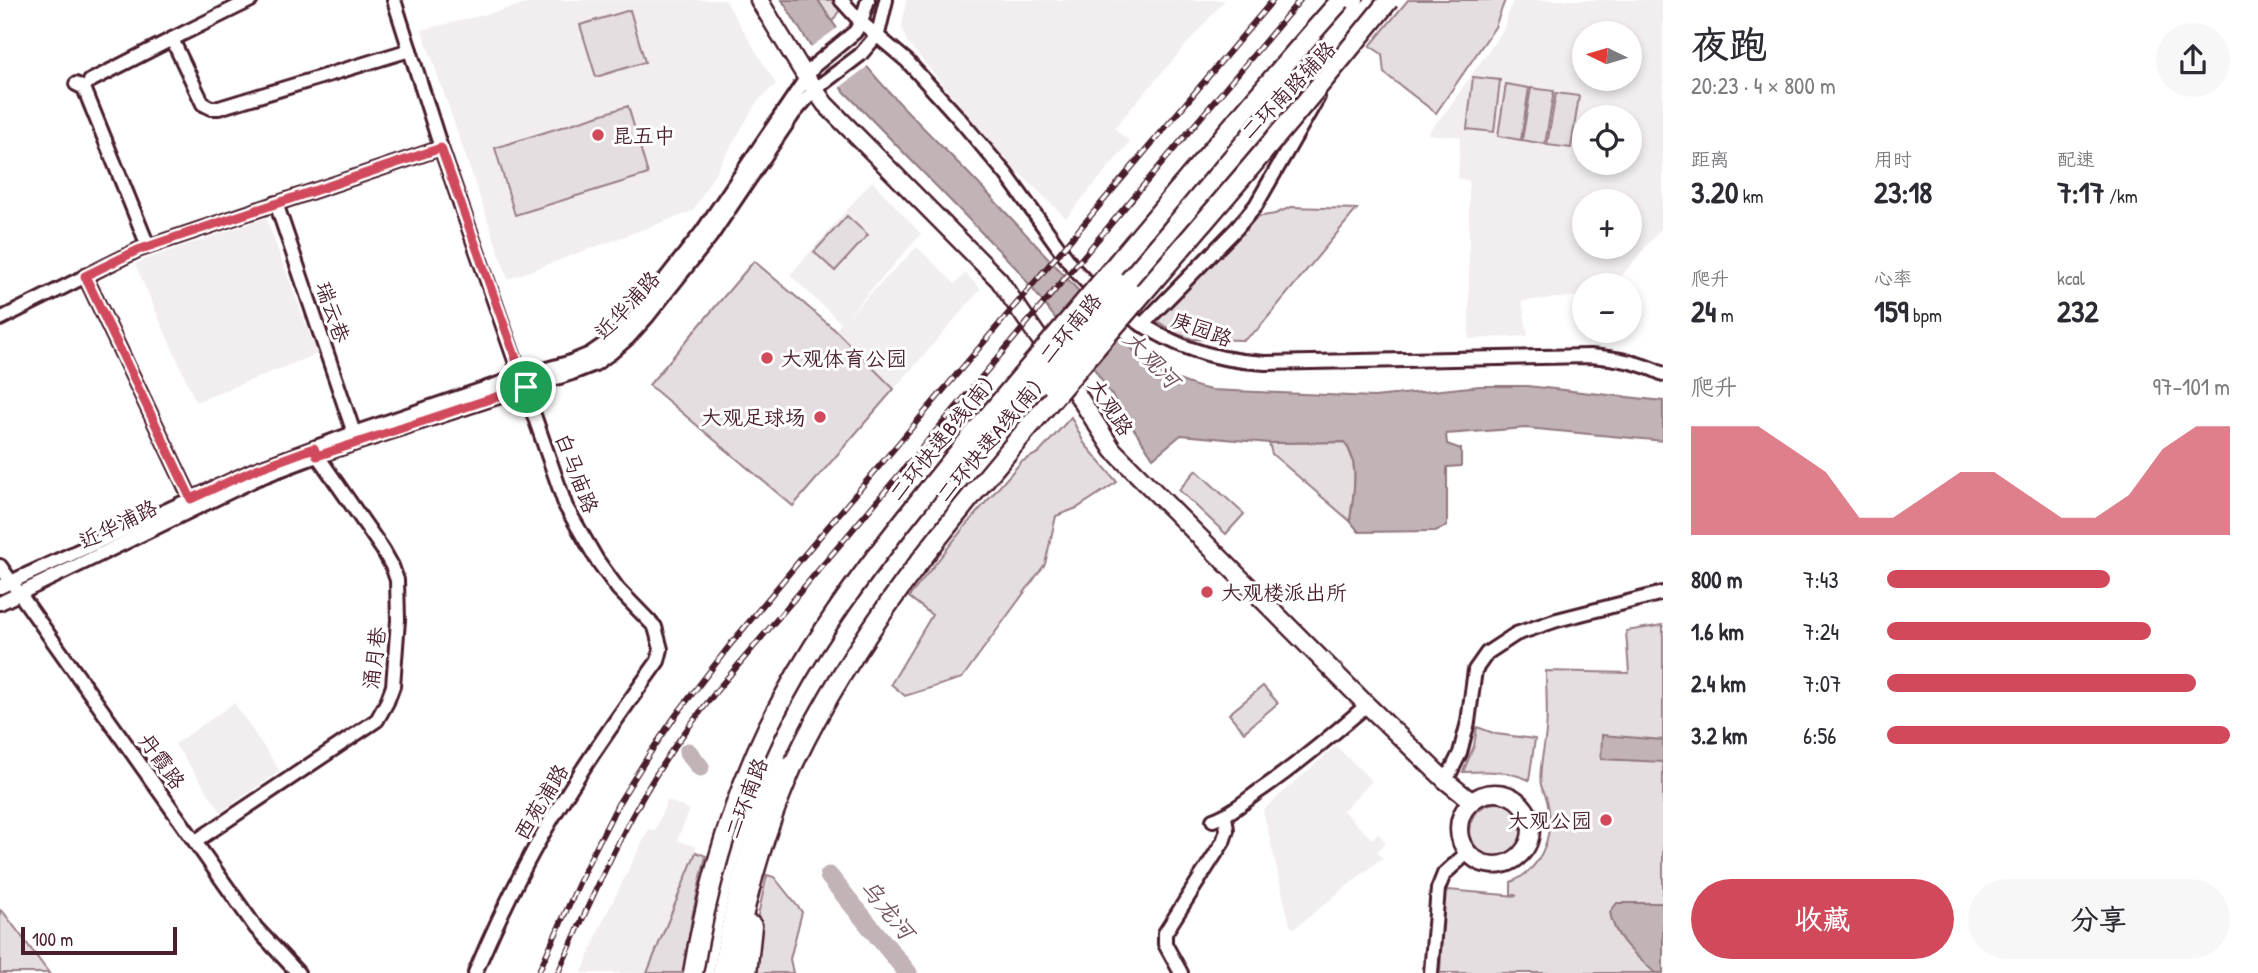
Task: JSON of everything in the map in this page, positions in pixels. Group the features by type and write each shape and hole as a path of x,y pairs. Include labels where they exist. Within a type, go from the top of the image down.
{"highway":[{"name":"二环快速B线(南)","path":"693,973 708,898 735,806 776,712 823,632 880,552 973,435 1341,0"},
{"name":"二环快速A线(南)","path":"732,973 745,907 774,811 794,763 850,661 933,546 1037,418 1389,0"},
{"path":"747,973 753,917 764,861 794,763"}],"main road":[{"name":"大观路","path":"759,0 810,83 866,147 999,280 1113,450 1367,705 1446,781 1471,801"},
{"name":"二环南路","path":"1198,198 1355,0"},
{"name":"二环南路","path":"721,973 734,904 757,826 783,758 817,693 856,630 1043,381 1198,198 1376,0"},
{"name":"二环南路","path":"705,973 719,901 738,832 769,752 795,701 832,638 882,568 962,465 1043,381"},
{"path":"1494,792 1507,794 1518,800 1526,809 1531,821 1531,834 1521,855 1501,865 1490,865 1479,862 1467,853 1459,834 1459,822 1471,801 1482,794 1494,792"}],"street":[{"path":"90,81 251,0"},
{"name":"白马庙路","path":"394,0 441,148 566,507 597,560 618,589 655,627 661,649 658,661"},
{"name":"庚园路","path":"841,0 861,22 907,61 998,164 1075,270 1104,299 1171,342 1236,362 1590,356 1623,359 1663,374"},
{"path":"810,83 820,61 848,39 861,22 868,0"},
{"path":"810,83 829,78 860,55 878,34 886,0"},
{"name":"二环南路辅路","path":"1198,198 1268,80 1331,0"},
{"name":"二环南路辅路","path":"1198,198 1278,131 1338,68 1396,0"},
{"path":"172,39 203,104 211,108 219,108 410,50"},
{"path":"1142,325 1256,205 1312,107 1338,68"},
{"name":"近华浦路","path":"0,603 354,433 594,364 628,338 648,317 711,236 794,113 810,83"},
{"path":"76,84 83,88 148,246"},
{"path":"0,319 148,246 441,148"},
{"name":"瑞云巷","path":"276,203 354,433"},
{"path":"85,276 191,499"},
{"name":"近华浦路","path":"6,585 254,470 524,382"},
{"name":"涌月巷","path":"196,841 377,720 393,686 399,596 392,566 316,452"},
{"name":"丹霞路","path":"0,566 6,585 19,593 256,928 298,973"},
{"path":"1446,781 1460,753 1468,722 1475,670 1487,653 1516,634 1557,620 1663,593"},
{"name":"西苑浦路","path":"475,973 513,888 560,804 599,743 658,661"},
{"path":"1181,973 1165,944 1165,933 1223,842 1227,830 1219,818 1337,733 1367,705"},
{"path":"1431,973 1438,888 1444,874 1467,853"}],"shaded area":[{"name":"昆五中","path":"542,0 725,0 776,84 757,102 693,211 508,279 422,30"},
{"path":"782,0 818,0 834,25 890,93 1139,356 1173,377 1211,390 1374,397 1480,386 1527,386 1663,401 1663,441 1526,428 1446,434 1447,444 1461,449 1461,466 1447,467 1447,526 1435,531 1359,532 1350,521 1354,469 1353,459 1344,442 1269,443 1181,435 1153,458 1093,367 1017,269 840,87"},
{"path":"818,0 846,0 832,22"},
{"path":"906,0 1225,0 1114,128 1130,142 1066,218 1007,161 907,42 902,27"},
{"path":"1408,0 1505,0 1495,27 1436,113 1384,73 1382,54 1370,46"},
{"path":"1513,0 1663,0 1663,226 1642,251 1642,189 1572,189 1572,259 1636,259 1624,273 1572,273 1572,297 1522,301 1528,336 1469,339 1469,180 1458,179 1460,137 1427,134 1503,30"},
{"path":"630,10 645,62 596,77 580,25"},
{"path":"1473,77 1500,80 1494,132 1467,129"},
{"path":"1506,84 1529,88 1521,140 1498,136"},
{"path":"1531,88 1554,91 1545,144 1522,140"},
{"path":"1556,93 1579,96 1578,105 1572,105 1571,148 1547,145"},
{"path":"628,106 648,174 515,215 495,148"},
{"name":"大观体育公园","path":"872,181 921,234 846,318 917,247 955,284 965,273 981,289 793,506 649,385 754,261 835,330 841,323 790,275"},
{"path":"1291,207 1357,209 1258,329 1244,340 1193,339 1177,334 1157,321 1231,243 1250,218 1275,214"},
{"path":"847,216 868,235 835,271 814,252"},
{"path":"266,218 317,354 196,402 135,264"},
{"name":"大观体育公园","path":"754,261 835,330 894,389 793,506 649,385"},
{"path":"1071,417 1084,443 1117,482 1077,508 1056,516 1045,564 962,678 905,696 891,684 932,615 909,597 966,525 1021,462 1040,452"},
{"path":"1344,442 1353,459 1354,469 1350,521 1272,454 1269,443"},
{"path":"1196,470 1244,514 1226,534 1179,490"},
{"name":"大观公园","path":"1663,625 1663,973 1440,973 1444,894 1448,890 1517,896 1511,894 1511,882 1522,876 1539,859 1548,837 1549,812 1540,779 1547,724 1546,671 1629,673 1626,631"},
{"path":"1263,686 1278,703 1244,732 1229,714"},
{"path":"234,703 280,771 221,812 175,744"},
{"path":"1477,727 1496,734 1535,739 1529,780 1489,771 1463,772 1474,746"},
{"path":"1602,735 1663,740 1663,762 1601,759"},
{"path":"1336,746 1372,781 1343,811 1372,839 1378,833 1386,843 1377,852 1382,858 1295,928 1290,926 1263,810"},
{"path":"667,800 690,810 677,840 696,847 696,852 647,973 582,973 601,925 649,829 655,831"},
{"path":"1497,803 1516,811 1524,830 1516,849 1497,857 1478,849 1470,830 1478,811"},
{"path":"696,852 706,856 683,973 647,973"},
{"path":"767,875 774,877 802,912 790,959 793,973 745,973"},
{"path":"1617,903 1663,903 1663,973 1655,973 1621,938 1610,912"},
{"path":"0,910 4,913 49,973 0,973"}],"pier":[{"path":"839,27 868,66 838,89 808,49"}],"waterway":[{"name":"乌龙河","path":"688,752 700,767"},
{"name":"乌龙河","path":"829,876 908,973"}],"railway":[{"path":"538,973 618,804 676,715 805,554 1273,0"},
{"path":"558,973 610,861 653,779 718,689 1300,0"}],"place":[{"name":"昆五中","path":"598,135"},
{"name":"大观体育公园","path":"767,358"},
{"name":"大观足球场","path":"820,417"},
{"name":"大观楼派出所","path":"1207,592"},
{"name":"大观公园","path":"1606,820"}],"route":[{"path":"441,148 526,387 317,456 314,448 254,470 191,499 85,276 138,250 441,148"}],"water label":[{"name":"大观河","path":"1152,359"}]}
